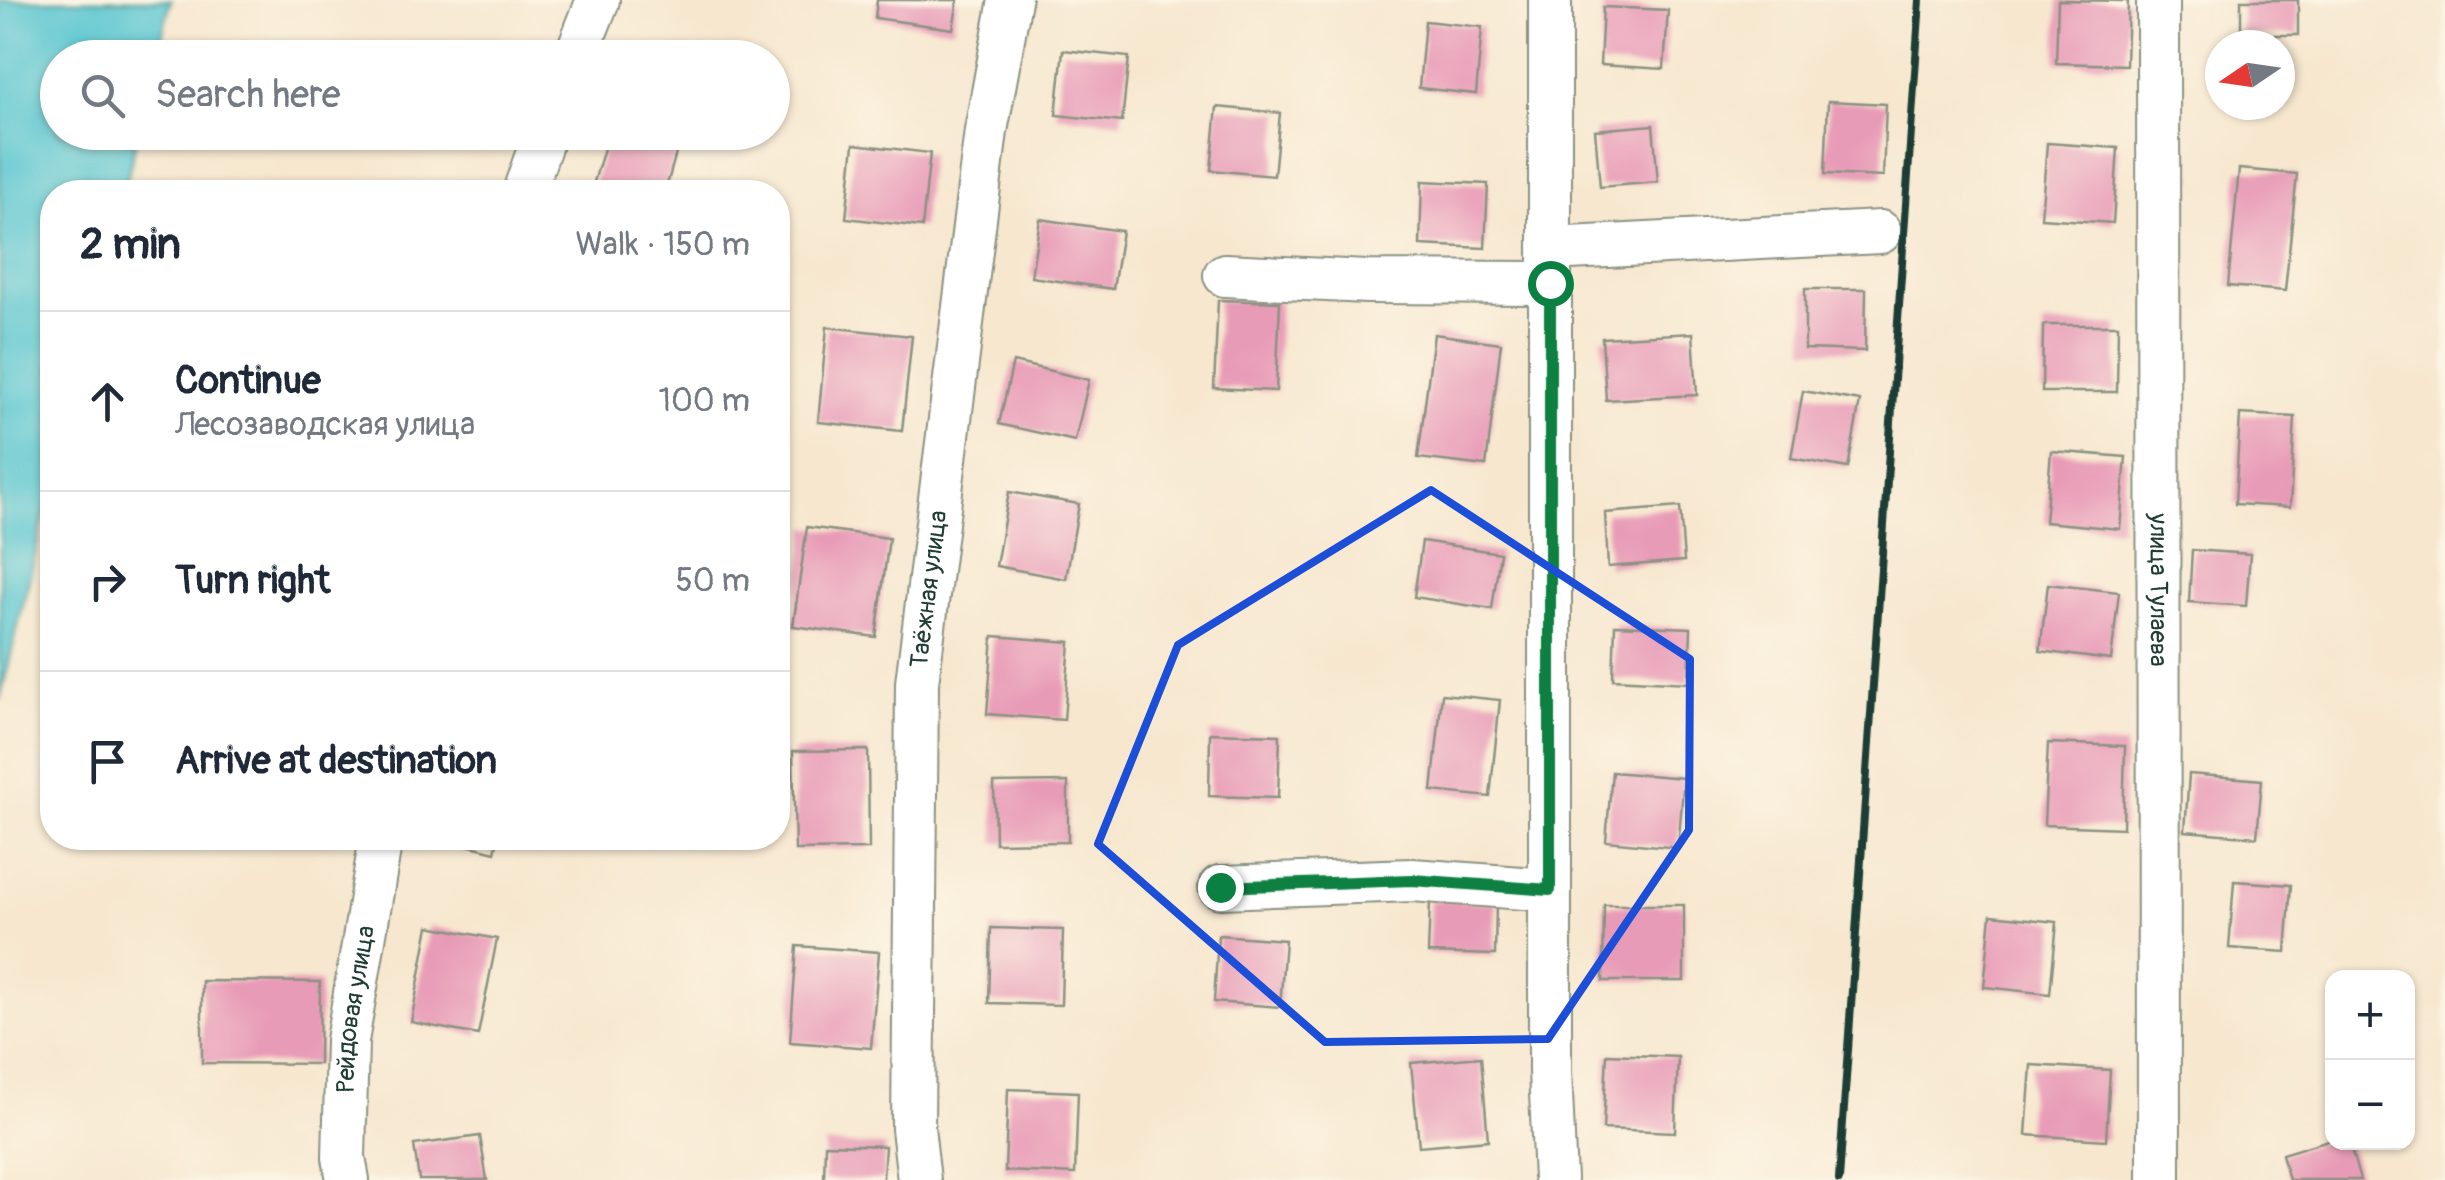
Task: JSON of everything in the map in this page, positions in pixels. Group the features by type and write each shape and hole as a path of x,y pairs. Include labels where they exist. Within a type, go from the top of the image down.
{"street":[{"path":"582,40 598,0"},
{"name":"Таёжная улица","path":"919,1180 913,1128 918,683 986,131 1010,0"},
{"path":"1550,0 1550,1071 1555,1180"},
{"name":"улица Тулаева","path":"2158,0 2159,1180"},
{"path":"528,180 539,150"},
{"path":"1225,275 1368,282 1880,232"},
{"name":"Рейдовая улица","path":"348,1180 344,1157 347,1041 379,850"},
{"path":"1220,887 1412,880 1550,890"}],"highlighted area":[{"path":"1431,490 1690,659 1689,830 1548,1039 1325,1042 1098,844 1178,645"}],"water":[{"path":"0,0 171,0 161,40 40,40 40,150 134,150 127,180 40,180 40,535 0,700"}],"building":[{"path":"877,0 958,0 953,29 875,18"},
{"path":"2058,0 2128,1 2126,65 2056,63"},
{"path":"2241,0 2298,0 2298,35 2295,30 2241,30"},
{"path":"1603,7 1668,10 1664,69 1600,65"},
{"path":"1425,21 1482,27 1476,94 1419,88"},
{"path":"1063,50 1129,57 1122,122 1056,115"},
{"path":"1828,101 1886,104 1883,177 1825,174"},
{"path":"1217,107 1280,113 1274,176 1211,170"},
{"path":"1653,125 1658,182 1600,187 1595,130"},
{"path":"2047,143 2118,148 2113,223 2041,218"},
{"path":"854,144 930,153 922,227 846,218"},
{"path":"604,150 677,150 668,180 595,180"},
{"path":"2239,169 2297,174 2285,291 2228,286"},
{"path":"1422,181 1488,184 1485,248 1420,245"},
{"path":"1040,219 1122,231 1113,289 1031,277"},
{"path":"1805,289 1866,289 1865,351 1805,349"},
{"path":"1218,300 1280,302 1276,391 1214,388"},
{"path":"2043,325 2118,325 2117,392 2042,392"},
{"path":"827,327 912,336 902,431 818,422"},
{"path":"1693,333 1697,395 1606,400 1602,338"},
{"path":"1434,334 1501,343 1486,466 1418,458"},
{"path":"1013,362 1089,380 1075,441 999,424"},
{"path":"1803,391 1860,401 1848,468 1791,458"},
{"path":"2240,414 2295,417 2290,507 2235,504"},
{"path":"2051,451 2126,457 2120,529 2045,522"},
{"path":"1009,492 1079,504 1066,579 996,566"},
{"path":"1680,507 1684,561 1608,567 1605,513"},
{"path":"807,527 889,538 876,637 793,626"},
{"path":"1422,541 1500,553 1492,609 1414,597"},
{"path":"2192,550 2250,554 2246,606 2189,602"},
{"path":"2048,584 2119,592 2111,660 2040,651"},
{"path":"1615,625 1691,628 1689,683 1613,679"},
{"path":"993,636 1070,642 1064,720 987,714"},
{"path":"1442,694 1500,700 1490,797 1432,791"},
{"path":"1210,733 1280,735 1278,798 1209,796"},
{"path":"2048,743 2125,746 2123,828 2044,825"},
{"path":"868,750 869,849 795,850 793,751"},
{"path":"1612,772 1684,778 1678,848 1606,841"},
{"path":"2189,774 2262,780 2257,837 2185,831"},
{"path":"1068,782 1068,842 995,843 994,783"},
{"path":"2234,881 2291,885 2286,952 2229,948"},
{"path":"1430,900 1496,902 1495,955 1428,953"},
{"path":"1604,905 1684,905 1684,981 1603,981"},
{"path":"1991,915 2057,922 2050,994 1984,987"},
{"path":"429,926 497,939 478,1035 411,1022"},
{"path":"991,928 1063,930 1061,1005 989,1003"},
{"path":"1218,935 1285,940 1280,1007 1214,1002"},
{"path":"797,946 879,952 871,1048 790,1042"},
{"path":"202,981 320,982 319,1064 202,1063"},
{"path":"1607,1054 1678,1057 1675,1132 1603,1129"},
{"path":"1481,1057 1488,1140 1419,1146 1411,1063"},
{"path":"2031,1065 2110,1070 2106,1140 2026,1135"},
{"path":"1008,1089 1078,1092 1075,1174 1005,1171"},
{"path":"480,1136 487,1180 419,1180 414,1145"},
{"path":"2325,1141 2325,1150 2351,1150 2360,1180 2289,1180 2282,1154"},
{"path":"825,1144 885,1146 883,1180 824,1180"}],"railway":[{"path":"1839,1180 1920,0"}],"route":[{"path":"1220,887 1412,880 1550,890 1550,283"}]}
